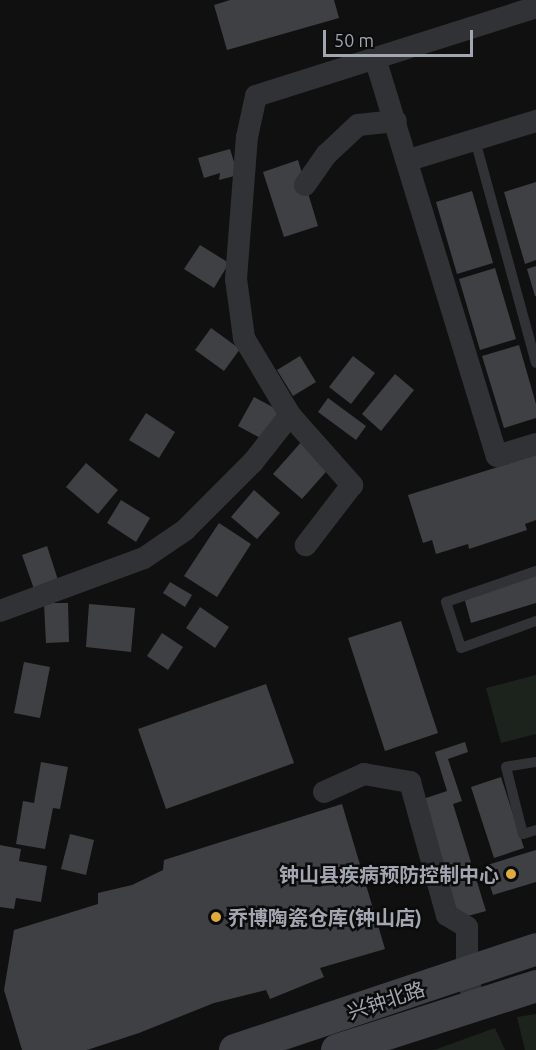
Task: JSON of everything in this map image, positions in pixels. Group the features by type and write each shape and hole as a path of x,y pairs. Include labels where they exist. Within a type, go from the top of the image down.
{"main road":[{"name":"兴钟北路","path":"235,1050 536,949"},
{"name":"兴钟北路","path":"337,1050 536,986"}],"street":[{"path":"306,545 352,485 290,415 244,338 236,279 247,137 256,96 536,7"},
{"path":"375,58 498,456 536,444"},
{"path":"305,185 326,155 358,125 396,121"},
{"path":"408,160 536,121"},
{"path":"0,611 144,558 185,530 253,462 290,415"},
{"path":"324,792 364,774 410,782 447,915 467,927 467,972 474,1006"}],"lane":[{"path":"475,140 536,363"},
{"path":"536,571 446,602 461,648 536,621"},
{"path":"536,762 506,767 523,834 536,830"}],"shaded area":[{"path":"536,675 536,734 501,743 486,688"},
{"path":"536,1014 536,1050 525,1050 517,1017"},
{"path":"495,1028 505,1050 434,1050"}],"building":[{"path":"230,0 334,0 339,18 227,50 214,5"},
{"path":"230,149 238,175 219,180 220,173 204,178 198,158"},
{"path":"298,160 318,226 284,237 263,172"},
{"path":"536,182 536,260 525,264 504,192"},
{"path":"472,191 493,263 457,274 436,202"},
{"path":"200,245 229,263 214,288 184,269"},
{"path":"536,266 536,296 535,296 527,269"},
{"path":"495,268 516,339 480,350 459,279"},
{"path":"211,328 240,349 224,371 195,350"},
{"path":"519,345 536,404 536,418 504,428 482,356"},
{"path":"300,356 316,382 293,396 277,370"},
{"path":"353,356 375,373 351,404 329,387"},
{"path":"395,374 414,390 381,431 362,414"},
{"path":"254,397 280,411 264,440 238,426"},
{"path":"328,398 366,426 356,440 318,412"},
{"path":"146,413 175,432 159,458 129,440"},
{"path":"303,440 332,465 302,499 273,474"},
{"path":"536,455 536,520 525,524 527,530 469,549 468,544 436,554 432,540 423,543 408,495"},
{"path":"86,463 118,490 98,514 66,487"},
{"path":"254,490 280,513 257,539 231,517"},
{"path":"121,500 150,518 136,542 107,523"},
{"path":"219,523 251,544 217,597 184,576"},
{"path":"47,546 58,580 34,589 22,555"},
{"path":"536,575 536,603 471,623 464,597"},
{"path":"170,582 192,595 185,607 163,593"},
{"path":"44,603 68,603 69,642 46,643"},
{"path":"89,604 135,608 131,652 86,647"},
{"path":"200,607 229,627 215,648 186,628"},
{"path":"401,621 438,733 385,751 348,638"},
{"path":"162,633 183,647 168,670 147,656"},
{"path":"24,662 50,667 40,718 14,713"},
{"path":"266,684 294,763 166,809 138,729"},
{"path":"465,742 468,752 448,759 462,801 453,804 486,911 457,919 420,800 447,791 435,752"},
{"path":"41,762 68,767 60,809 53,808 45,849 16,844 23,801 34,803"},
{"path":"501,777 524,848 494,858 471,787"},
{"name":"乔博陶瓷仓库(钟山店)","path":"342,804 385,949 320,968 324,977 270,999 266,990 214,1003 139,1033 87,1050 22,1050 4,990 14,930 98,904 98,893 132,885 163,870 164,860"},
{"path":"70,834 94,840 86,875 61,869"},
{"path":"0,845 21,849 19,861 47,866 41,902 16,898 14,909 0,907"},
{"name":"钟山县疾病预防控制中心","path":"536,850 536,882 493,895 484,866"}],"place":[{"name":"钟山县疾病预防控制中心","path":"511,874"},
{"name":"乔博陶瓷仓库(钟山店)","path":"216,917"}]}
